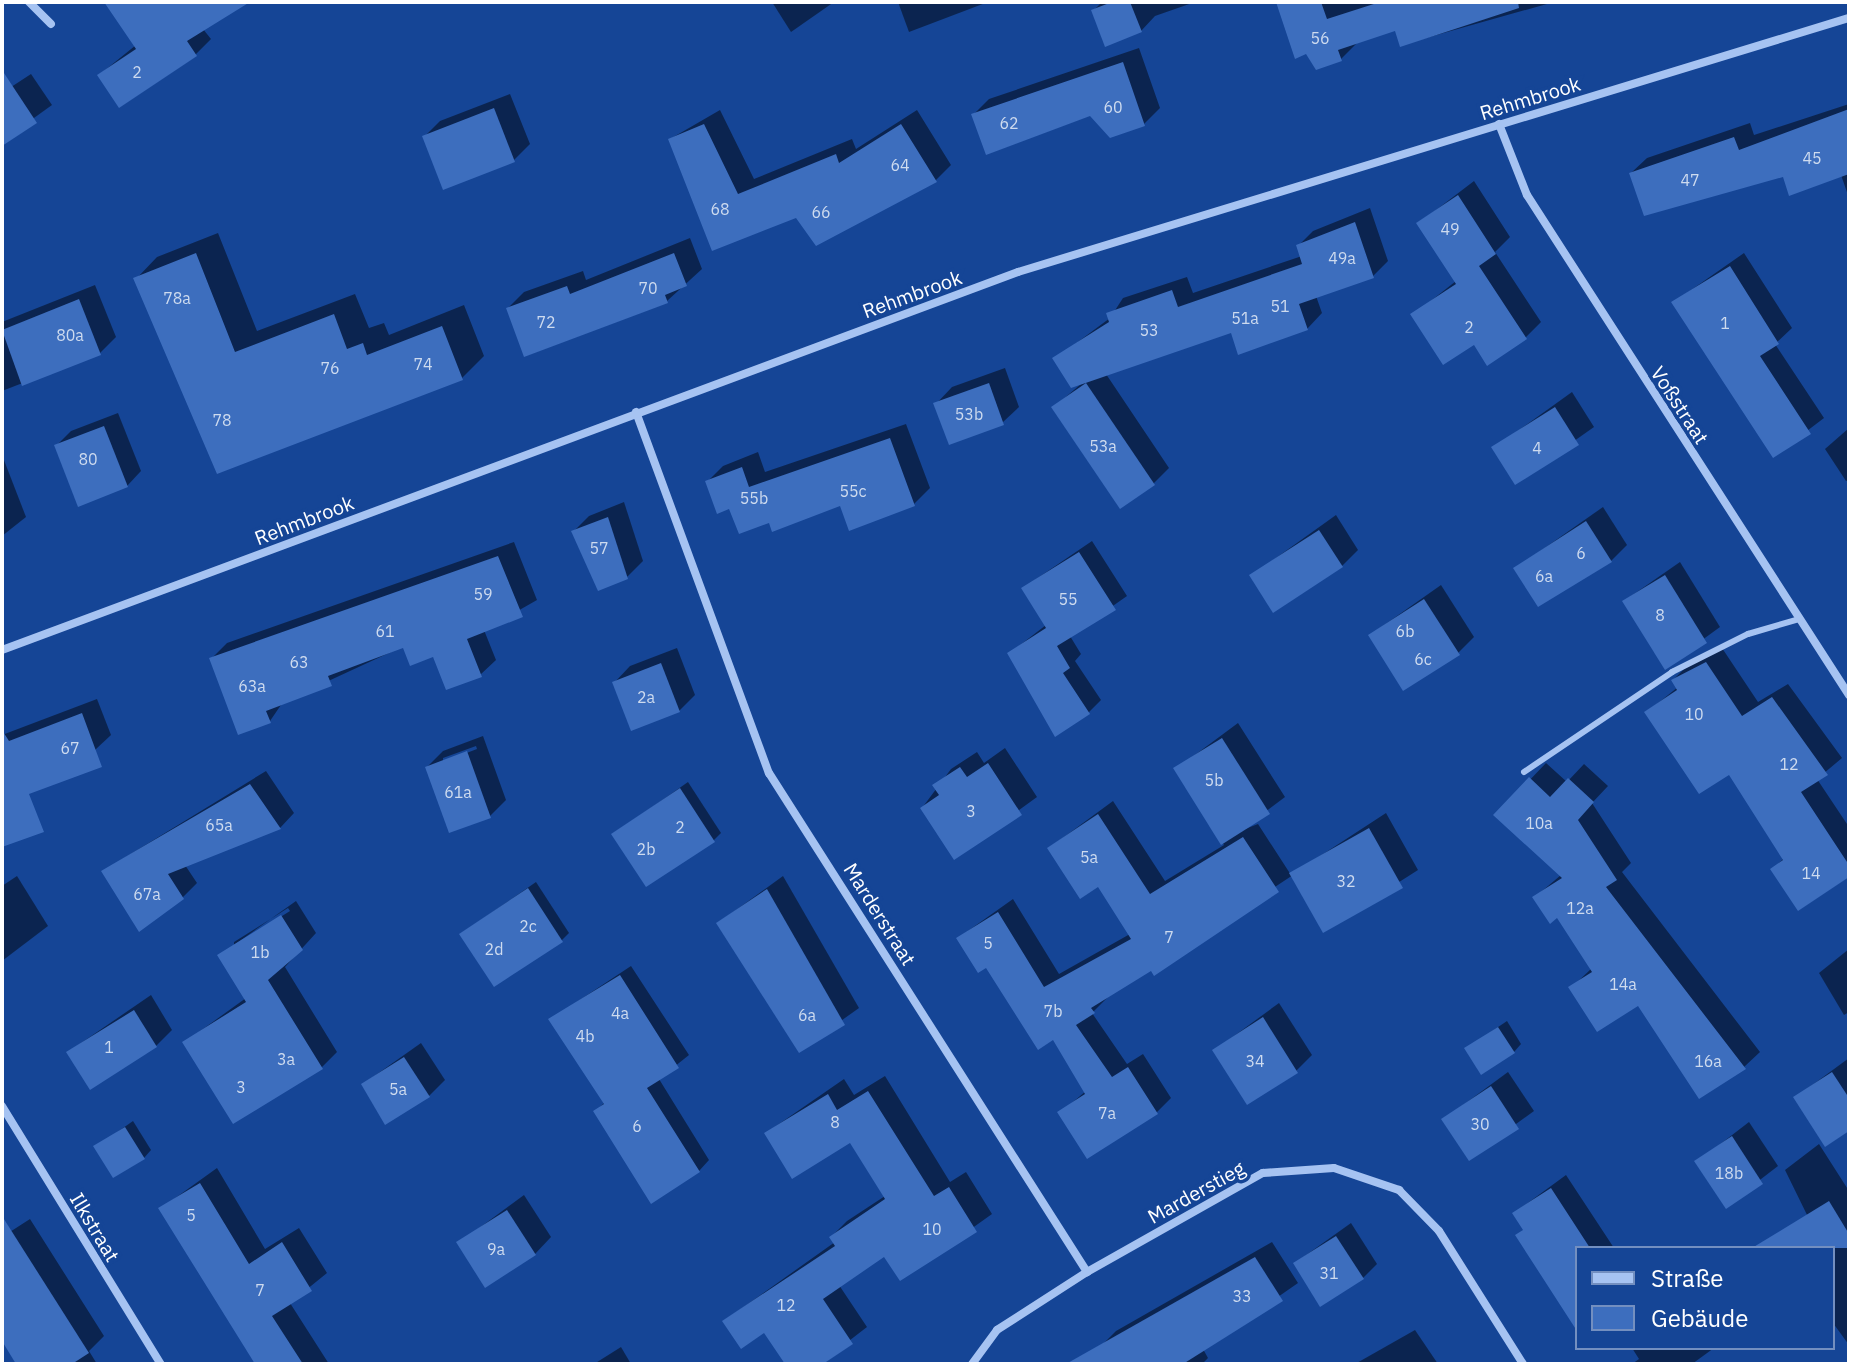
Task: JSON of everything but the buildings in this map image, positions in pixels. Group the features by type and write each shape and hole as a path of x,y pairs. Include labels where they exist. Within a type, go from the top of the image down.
{"street":[{"path":"29,2 51,24"},
{"name":"Rehmbrook","path":"2,650 1018,272 1849,18"},
{"name":"Voßstraat","path":"1499,124 1527,195 1849,695"},
{"name":"Marderstraat","path":"636,412 769,773 1087,1272"},
{"name":"Ilkstraat","path":"2,1106 161,1364"},
{"name":"Marderstieg","path":"1087,1272 1263,1173 1334,1168 1399,1190 1419,1211 1523,1364"},
{"path":"972,1364 997,1330 1087,1272"}],"lane":[{"path":"1524,772 1704,655 1799,619"}]}
